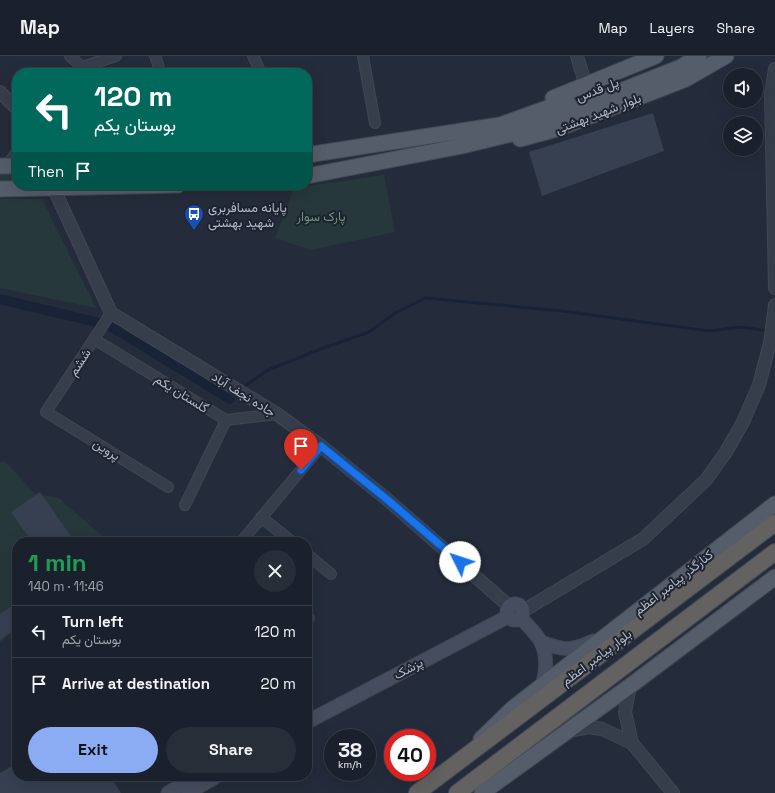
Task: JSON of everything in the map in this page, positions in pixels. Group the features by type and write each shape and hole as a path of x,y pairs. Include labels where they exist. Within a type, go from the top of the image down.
{"highway":[{"name":"بلوار پیامبر اعظم","path":"417,793 464,756 775,523"},
{"name":"بلوار پیامبر اعظم","path":"457,793 775,552"}],"main road":[{"path":"464,130 586,86 656,56"},
{"name":"پل قدس","path":"514,127 682,56"},
{"name":"پل قدس","path":"514,127 681,67 699,56"},
{"name":"بلوار شهید بهشتی","path":"312,175 462,146 526,138 557,129 686,79 726,56"},
{"path":"312,154 464,130 514,127"},
{"name":"بلوار شهید بهشتی","path":"462,146 514,127"},
{"path":"0,189 12,189"},
{"name":"کنارگذر پیامبر اعظم","path":"464,756 501,718 609,632 775,504"},
{"path":"482,793 630,686 775,577"},
{"name":"جاده نجف آباد","path":"515,613 541,642"},
{"name":"پزشک","path":"312,719 515,613"},
{"path":"542,685 545,678 545,664 541,642 555,647 576,649 609,632"},
{"path":"168,793 188,781"},
{"path":"188,793 208,781"}],"street":[{"path":"70,56 81,68"},
{"path":"88,68 116,56"},
{"path":"155,56 160,68"},
{"path":"253,56 259,68"},
{"path":"363,56 376,123"},
{"path":"577,56 586,86"},
{"path":"775,69 771,94 775,288"},
{"path":"0,92 12,104"},
{"path":"54,190 111,313"},
{"path":"515,613 643,539 706,480 726,452 743,422 759,385 770,343 775,305"},
{"name":"ششم","path":"46,412 111,313"},
{"name":"جاده نجف آباد","path":"111,313 277,414 321,446 395,506 515,613"},
{"name":"گلستان یکم","path":"94,339 226,420"},
{"name":"پروین","path":"46,412 168,487"},
{"path":"185,505 226,420 277,414"},
{"path":"245,537 321,446"},
{"path":"261,517 286,537"},
{"path":"312,558 331,574"},
{"path":"630,686 625,712 632,742"},
{"path":"566,732 589,728 602,728 632,742 674,793"}],"green space":[{"path":"0,173 12,173 12,182 0,182"},
{"name":"پارک سوار","path":"384,175 395,232 311,250 275,238 293,190 312,190 312,185"},
{"path":"0,199 42,199 96,308 0,288"},
{"path":"5,461 35,494 59,498 103,537 12,537 12,633 0,642 0,462"}],"building":[{"path":"653,113 664,151 542,196 529,152"},
{"path":"40,492 72,537 28,537 11,512"},
{"path":"12,606 12,632 0,640 0,614"},
{"path":"12,766 12,781 113,781 121,793 0,793 0,773"}],"waterway":[{"path":"246,385 268,370 369,332 395,313 425,298 562,311 709,331 741,327 769,331"},
{"path":"0,299 96,322"},
{"path":"112,327 230,399"}],"place":[{"name":"پایانه مسافربری شهید بهشتی","path":"194,231"}],"route":[{"path":"301,470 321,446 389,501 460,562"}]}
